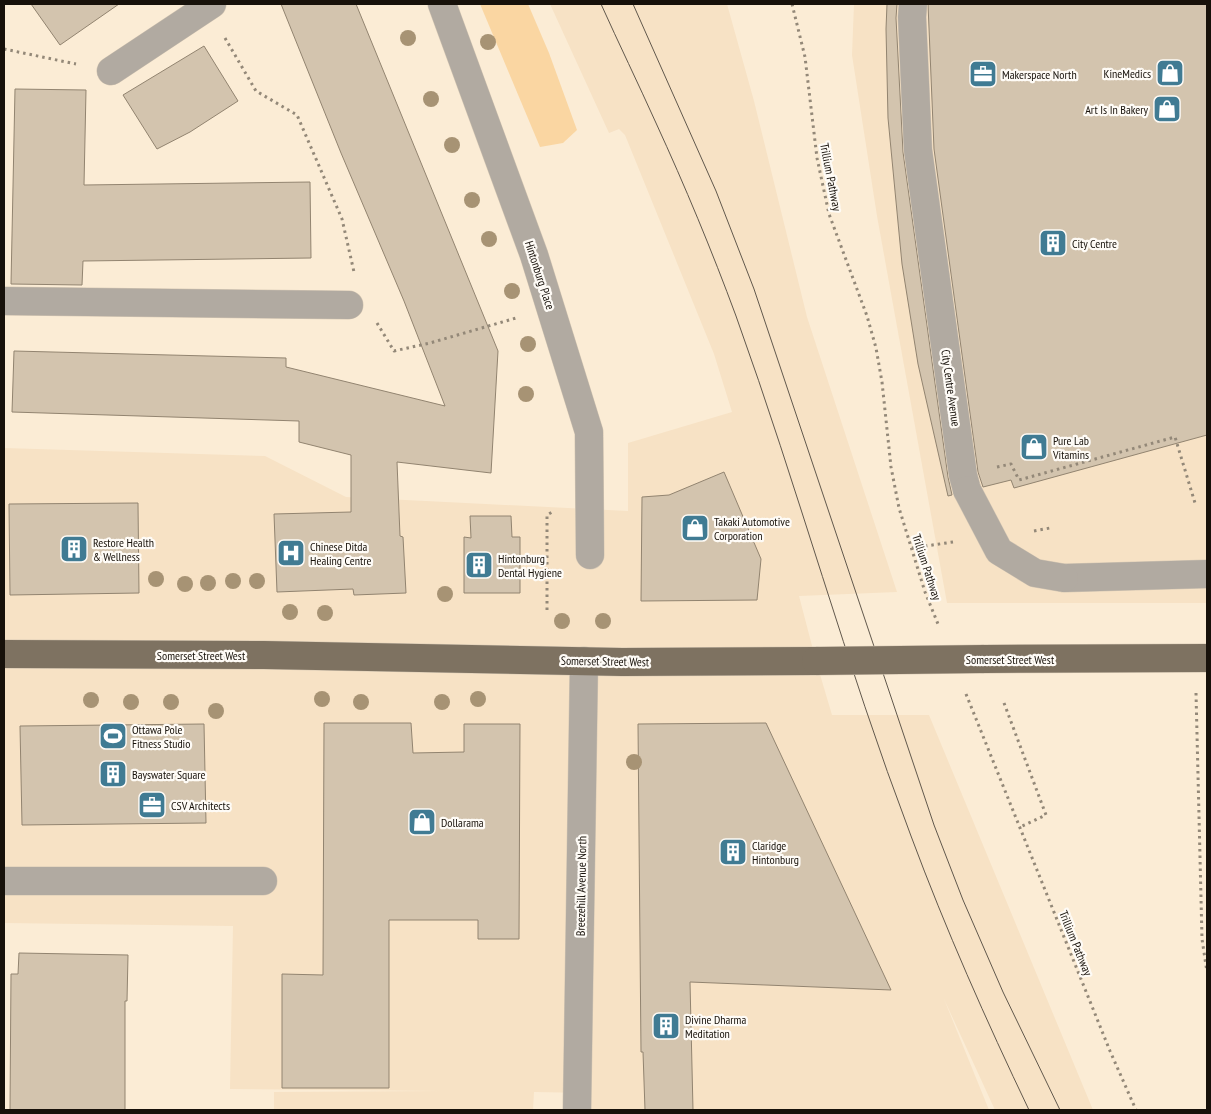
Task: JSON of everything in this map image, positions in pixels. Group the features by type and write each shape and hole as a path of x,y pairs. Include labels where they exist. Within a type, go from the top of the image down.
{"main road":[{"name":"Somerset Street West","path":"4,654 264,655 584,661 1201,658"}],"street":[{"name":"Hintonburg Place","path":"442,4 534,255 589,432 590,555"},
{"name":"City Centre Avenue","path":"913,4 918,150 963,475 967,490 999,551 1035,573 1064,578 1207,574"},
{"path":"111,71 209,5"},
{"path":"4,301 349,305"},
{"name":"Breezehill Avenue North","path":"577,1110 584,661"},
{"path":"4,881 263,881"}],"path":[{"name":"Trillium Pathway","path":"792,4 805,57 817,158 829,214 867,316 876,348 882,382 891,467 899,508 925,592 940,628"},
{"path":"209,5 256,90 297,115 342,219 355,278 349,305 375,318 394,351 430,343 550,307"},
{"path":"4,49 111,71"},
{"path":"1018,480 1175,437 1195,503"},
{"path":"546,575 547,610"},
{"path":"1201,658 1202,939 1207,972"},
{"name":"Trillium Pathway","path":"965,692 1110,1051 1136,1110"},
{"path":"1004,703 1046,815 1020,827"}],"shaded area":[{"path":"480,4 528,4 549,53 577,130 563,143 540,147"},
{"path":"550,4 727,4 754,101 807,317 897,592 799,596 832,715 929,715 1093,1110 995,1110 944,999 989,1110 590,1110 590,1093 534,1092 533,1110 274,1110 274,1092 443,1091 230,1089 233,926 4,923 4,448 265,456 346,497 628,511 628,443 732,412 714,354 625,135 619,129 609,133"},
{"name":"City Centre","path":"854,4 1207,4 1207,603 947,603 877,216 852,55"}],"building":[{"path":"31,4 119,4 60,45"},
{"path":"281,4 356,4 498,351 491,473 397,462 400,536 403,537 406,593 354,595 353,589 277,592 274,514 351,512 351,455 299,442 299,421 12,412 14,351 286,358 286,367 445,406 404,301 341,153"},
{"path":"887,4 897,4 896,18 903,152 952,495 948,496 918,364 902,264 888,118"},
{"name":"City Centre","path":"928,4 1207,4 1207,435 1014,488 1011,480 983,487 978,472 934,149"},
{"path":"204,46 238,101 190,132 157,149 123,95"},
{"path":"15,89 86,90 84,185 310,182 311,258 83,261 82,285 11,284"},
{"name":"Takaki Automotive Corporation","path":"724,472 761,559 757,600 641,601 642,497 669,495"},
{"name":"Restore Health & Wellness","path":"138,503 139,593 10,595 9,504"},
{"path":"470,516 511,516 512,537 520,537 520,593 464,593 464,537 471,538"},
{"name":"Dollarama","path":"324,723 411,723 413,753 464,752 464,724 520,724 519,939 478,939 478,920 389,920 389,1088 282,1088 282,974 323,975"},
{"name":"Claridge Hintonburg","path":"766,723 891,990 690,982 693,1110 645,1110 643,1052 641,1052 638,724"},
{"name":"Bayswater Square","path":"204,724 206,823 22,825 20,726"},
{"path":"19,953 128,955 127,1001 125,1001 125,1110 10,1110 11,974 18,974"}],"tram line":[{"path":"601,4 698,219 736,316 887,772 938,906 997,1042 1029,1110"},
{"path":"633,4 716,191 754,289 934,825 963,900 1003,992 1060,1110"}],"place":[{"name":"KineMedics","path":"1170,73"},
{"name":"Makerspace North","path":"983,74"},
{"name":"Art Is In Bakery","path":"1167,109"},
{"name":"City Centre","path":"1053,243"},
{"name":"Pure Lab Vitamins","path":"1034,447"},
{"name":"Takaki Automotive Corporation","path":"695,528"},
{"name":"Restore Health & Wellness","path":"74,549"},
{"name":"Chinese Ditda Healing Centre","path":"291,553"},
{"name":"Hintonburg Dental Hygiene","path":"479,565"},
{"name":"Ottawa Pole Fitness Studio","path":"113,736"},
{"name":"Bayswater Square","path":"113,774"},
{"name":"CSV Architects","path":"152,805"},
{"name":"Dollarama","path":"422,822"},
{"name":"Claridge Hintonburg","path":"733,852"},
{"name":"Divine Dharma Meditation","path":"666,1026"}]}
